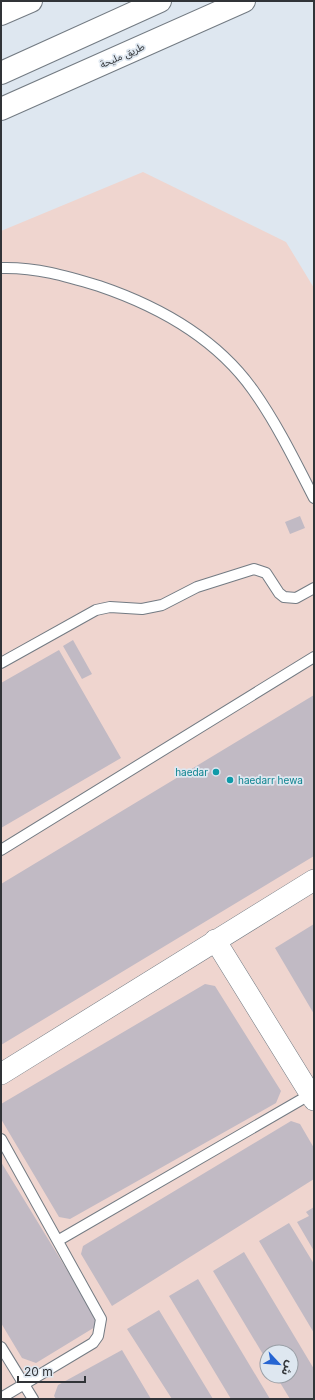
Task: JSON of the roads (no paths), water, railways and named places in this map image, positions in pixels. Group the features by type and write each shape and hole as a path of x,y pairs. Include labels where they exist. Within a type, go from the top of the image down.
{"main road":[{"path":"11,8 31,1"},
{"path":"1,73 160,1"},
{"name":"طريق مليحة","path":"1,109 239,2"}],"street":[{"path":"1,1074 314,880"},
{"path":"215,940 312,1097"}],"lane":[{"path":"1,268 46,271 129,296 164,313 197,334 226,359 252,388 273,420 314,498"},
{"path":"1,663 96,610 110,607 142,609 162,605 197,587 247,570 254,569 266,574 279,593 284,597 296,598 314,588"},
{"path":"1,850 314,657"},
{"path":"59,1240 312,1097"},
{"path":"1,1139 59,1240 101,1319 101,1328 93,1343 1,1398"},
{"path":"1,1347 33,1399"}],"place":[{"name":"haedar","path":"216,772"},
{"name":"haedarr hewa","path":"230,780"}]}
